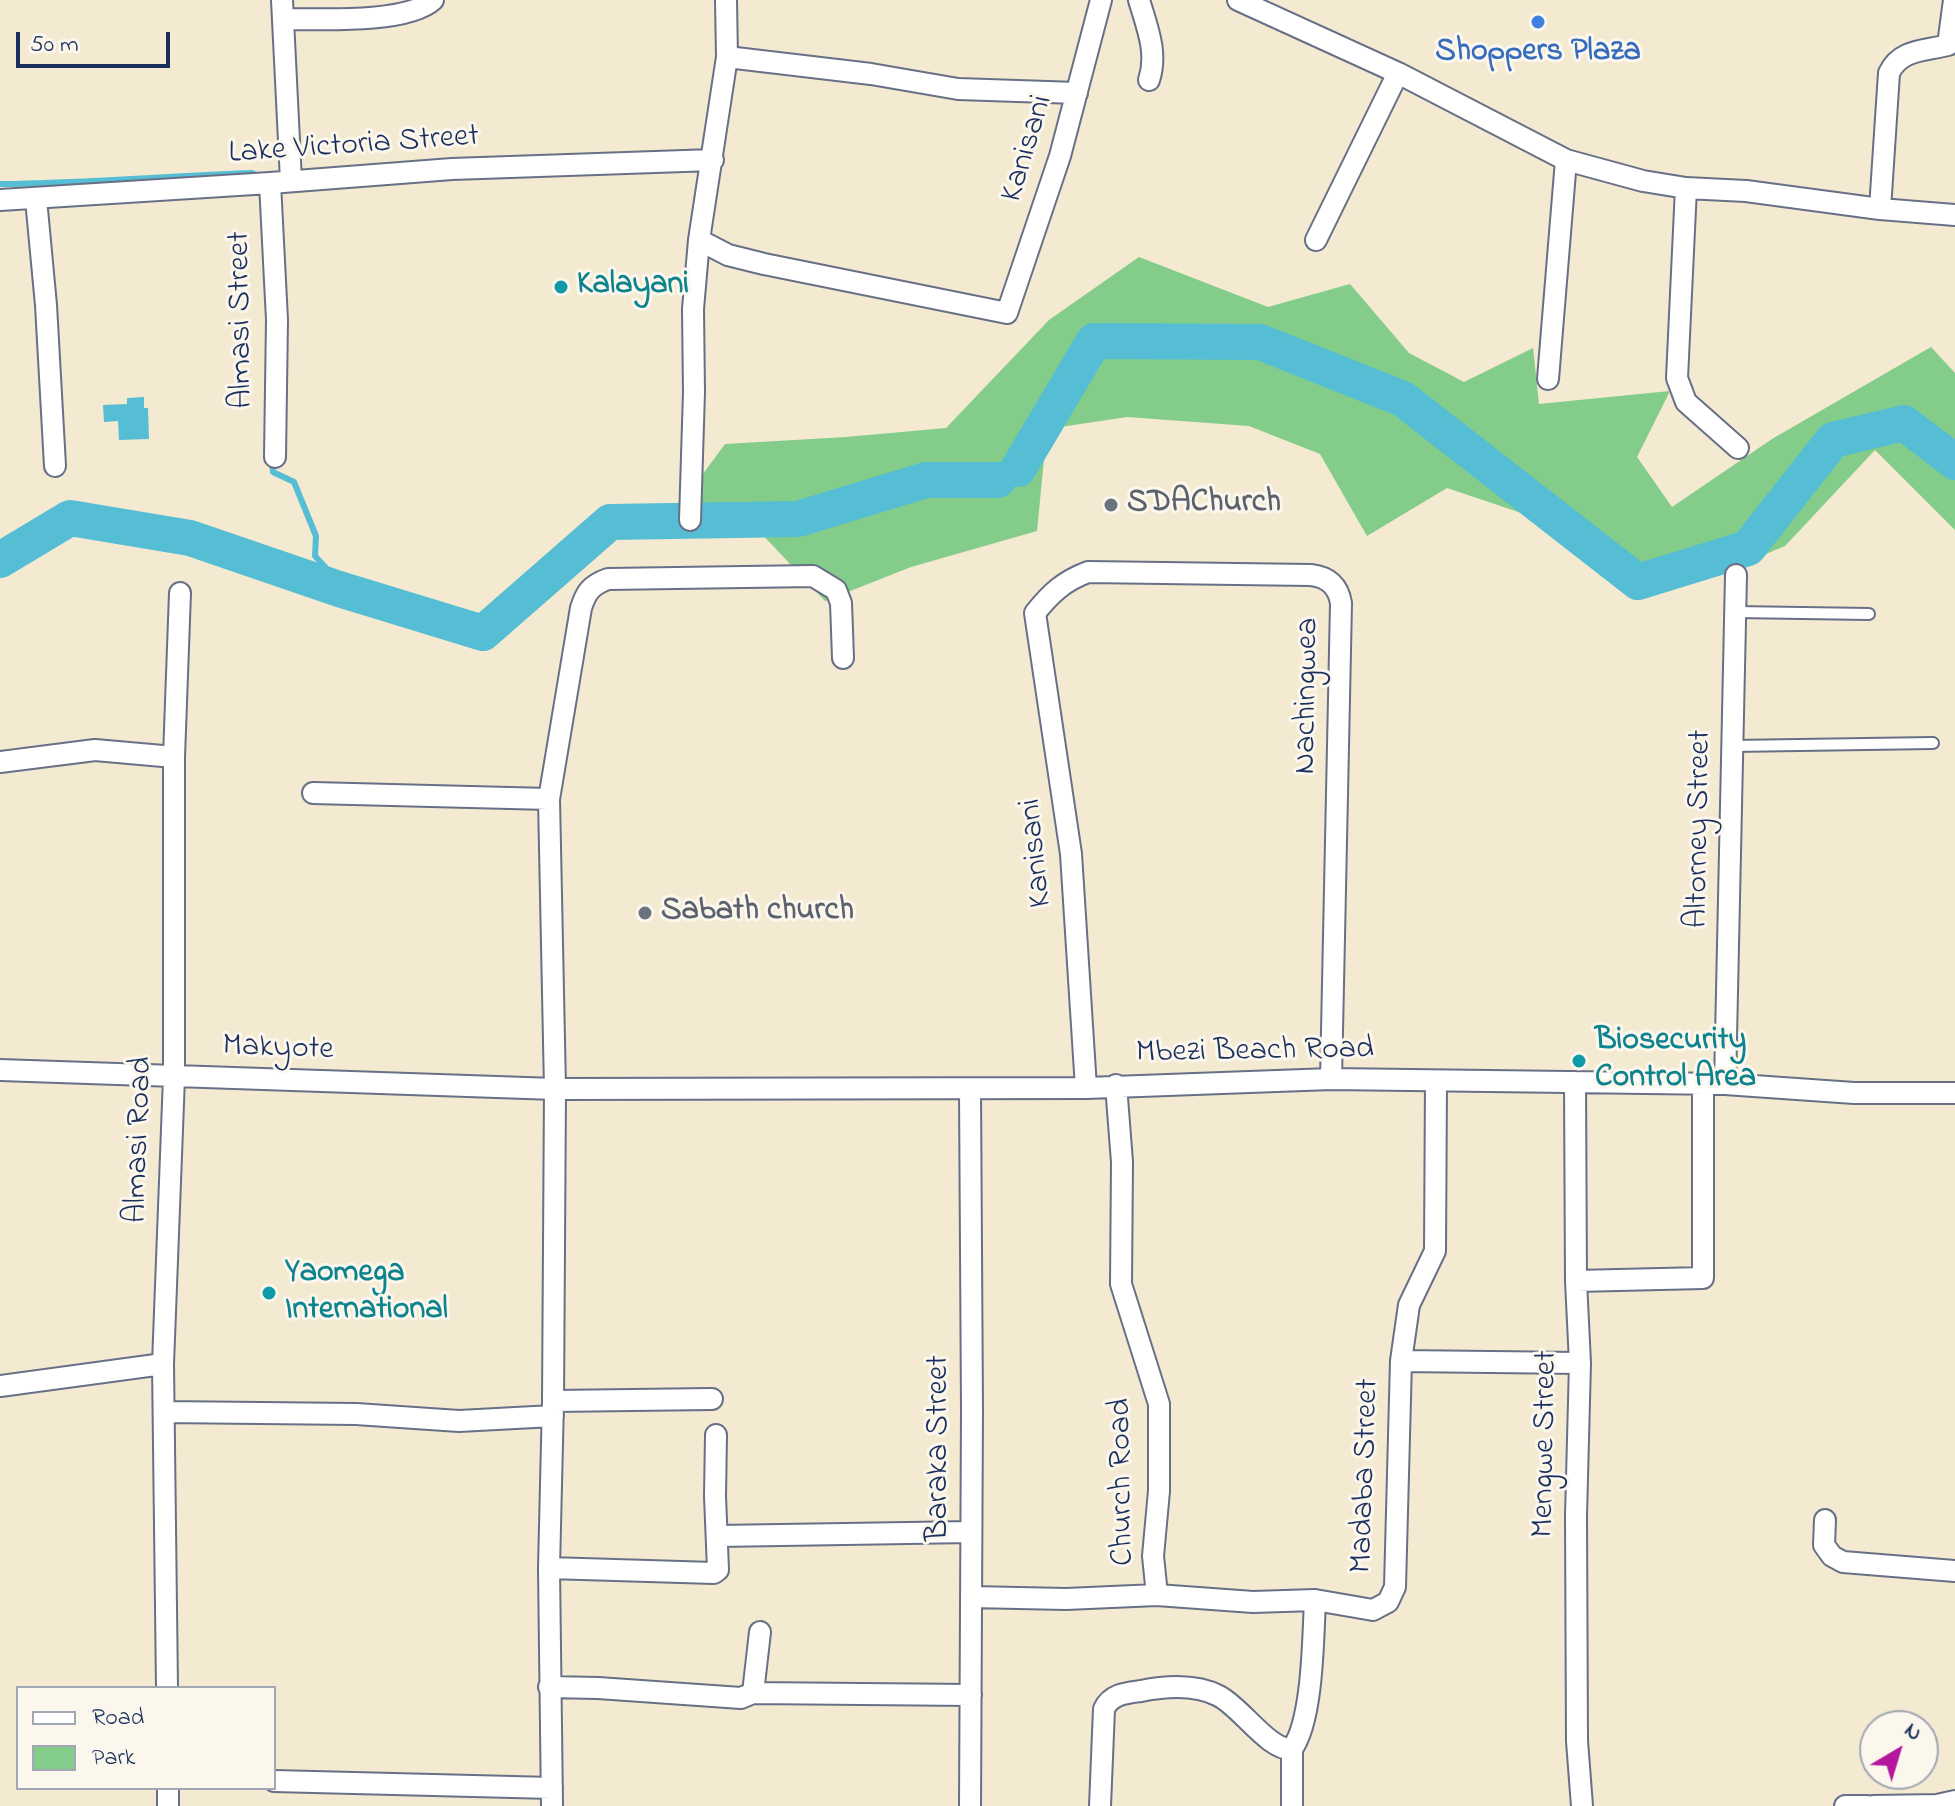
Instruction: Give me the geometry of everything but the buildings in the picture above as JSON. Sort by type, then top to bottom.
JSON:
[{"type":"street","points":[[283,10],[374,18],[409,12],[431,4],[433,0]]},
{"type":"street","points":[[690,520],[693,309],[699,240],[727,57],[726,0]]},
{"type":"street","name":"Kanisani","points":[[699,240],[728,255],[764,264],[1007,313],[1040,220],[1101,0]]},
{"type":"street","points":[[1139,0],[1152,42],[1153,68],[1149,80]]},
{"type":"street","points":[[1238,0],[1398,73],[1566,160],[1643,181],[1686,188],[1746,191],[1880,209],[1955,215]]},
{"type":"street","points":[[1880,209],[1889,73],[1901,56],[1948,45],[1954,0]]},
{"type":"street","name":"Almasi Street","points":[[275,457],[283,10]]},
{"type":"street","points":[[727,57],[871,74],[958,89],[1077,93]]},
{"type":"street","points":[[1316,240],[1398,73]]},
{"type":"street","name":"Lake Victoria Street","points":[[0,200],[452,169],[713,160]]},
{"type":"street","points":[[1548,379],[1566,160]]},
{"type":"street","points":[[1686,188],[1677,378],[1686,402],[1738,448]]},
{"type":"street","points":[[36,199],[46,305],[55,466]]},
{"type":"street","name":"Nachingwea","points":[[1035,613],[1053,591],[1069,579],[1088,572],[1311,575],[1320,576],[1335,586],[1341,603],[1331,1079]]},
{"type":"street","name":"Altorney Street","points":[[1725,1084],[1736,575]]},
{"type":"street","points":[[276,1781],[552,1797],[549,1568],[555,1089],[549,799],[585,594],[595,584],[624,578],[813,576],[836,590],[841,603],[843,658]]},
{"type":"street","name":"Almasi Road","points":[[167,1686],[163,1364],[174,1077],[174,757],[180,593]]},
{"type":"street","name":"Kanisani","points":[[1035,613],[1071,854],[1086,1088]]},
{"type":"street","points":[[0,762],[95,750],[174,757]]},
{"type":"street","points":[[313,793],[549,799]]},
{"type":"street","name":"Makyote","points":[[0,1070],[555,1089]]},
{"type":"street","name":"Mbezi Beach Road","points":[[555,1089],[970,1090],[1331,1079],[1725,1084],[1854,1093],[1955,1093]]},
{"type":"street","name":"Madaba Street","points":[[971,1597],[1066,1599],[1157,1595],[1253,1602],[1315,1600],[1373,1610],[1393,1595],[1401,1361],[1409,1305],[1435,1251],[1436,1081]]},
{"type":"street","name":"Mengwe Street","points":[[1575,1082],[1576,1281],[1580,1363],[1576,1516],[1577,1741],[1582,1806]]},
{"type":"street","points":[[1576,1281],[1703,1278],[1703,1084]]},
{"type":"street","name":"Church Road","points":[[1116,1085],[1122,1162],[1121,1284],[1159,1404],[1159,1491],[1153,1556],[1157,1595]]},
{"type":"street","name":"Baraka Street","points":[[970,1090],[970,1806]]},
{"type":"street","points":[[1401,1361],[1580,1363]]},
{"type":"street","points":[[0,1386],[163,1364]]},
{"type":"street","points":[[164,1412],[356,1414],[459,1421],[553,1409],[712,1399]]},
{"type":"street","points":[[549,1568],[714,1573],[719,1564],[715,1496],[716,1435]]},
{"type":"street","points":[[1825,1520],[1824,1545],[1832,1556],[1843,1562],[1955,1571]]},
{"type":"street","points":[[718,1536],[971,1532]]},
{"type":"street","points":[[1292,1806],[1292,1749],[1297,1742],[1309,1694],[1315,1600]]},
{"type":"street","points":[[753,1693],[760,1632]]},
{"type":"street","points":[[1100,1806],[1104,1709],[1110,1700],[1119,1695],[1168,1686],[1217,1695],[1247,1716],[1277,1747],[1292,1749]]},
{"type":"street","points":[[549,1687],[741,1698],[753,1693],[971,1695]]},
{"type":"street","points":[[1845,1806],[1937,1805],[1955,1801]]},
{"type":"lane","points":[[1735,612],[1869,614]]},
{"type":"lane","points":[[1732,746],[1933,743]]},
{"type":"green space","points":[[1139,257],[1268,307],[1350,284],[1409,353],[1464,382],[1533,348],[1539,404],[1670,391],[1637,457],[1672,507],[1772,439],[1931,347],[1955,373],[1955,530],[1875,450],[1785,546],[1709,578],[1643,591],[1560,526],[1447,488],[1367,536],[1320,454],[1249,426],[1127,417],[1047,429],[1037,531],[911,567],[825,601],[759,531],[658,535],[725,444],[946,428],[1049,320]]},
{"type":"water","points":[[144,397],[144,408],[148,408],[149,439],[119,440],[118,421],[104,422],[103,405],[127,404],[127,398]]},
{"type":"waterway","points":[[0,184],[252,173],[261,177]]},
{"type":"waterway","points":[[1018,469],[1094,341],[1260,342],[1403,399],[1638,582],[1748,548],[1833,440],[1904,423],[1955,462]]},
{"type":"waterway","points":[[272,460],[273,472],[294,482],[316,536],[315,556],[339,589]]},
{"type":"waterway","points":[[0,560],[70,518],[190,538],[339,589],[483,633],[610,522],[798,519],[926,480],[998,480]]},
{"type":"place","name":"Shoppers Plaza","points":[[1538,22]]},
{"type":"place","name":"Kalayani","points":[[561,287]]},
{"type":"place","name":"SDAChurch","points":[[1111,505]]},
{"type":"place","name":"Sabath church","points":[[645,913]]},
{"type":"place","name":"Biosecurity Control Area","points":[[1579,1061]]},
{"type":"place","name":"Yaomega International","points":[[269,1293]]}]
